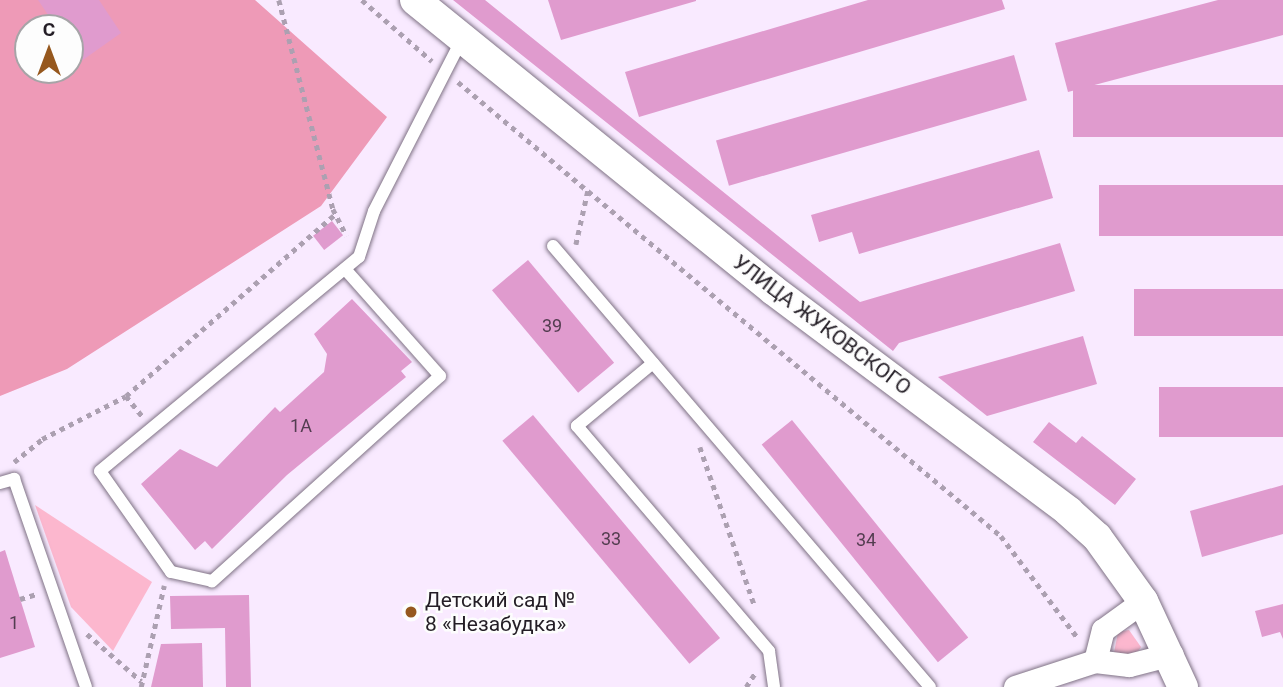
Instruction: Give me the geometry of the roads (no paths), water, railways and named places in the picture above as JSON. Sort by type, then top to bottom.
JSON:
[{"type":"street","name":"УЛИЦА ЖУКОВСКОГО","points":[[415,0],[773,290],[1068,511],[1097,537],[1143,601],[1172,654],[1183,687]]},
{"type":"street","points":[[1095,661],[1103,630],[1143,601]]},
{"type":"street","points":[[1015,687],[1095,661],[1129,665],[1172,654]]},
{"type":"lane","points":[[345,269],[440,376],[212,582],[171,572],[100,471],[359,257],[374,211],[447,74],[462,39]]},
{"type":"lane","points":[[553,246],[930,687]]},
{"type":"lane","points":[[653,363],[577,426],[769,651],[774,687]]},
{"type":"lane","points":[[0,483],[14,479],[86,687]]},
{"type":"place","name":"Детский сад № 8 «Незабудка»","points":[[411,612]]}]
